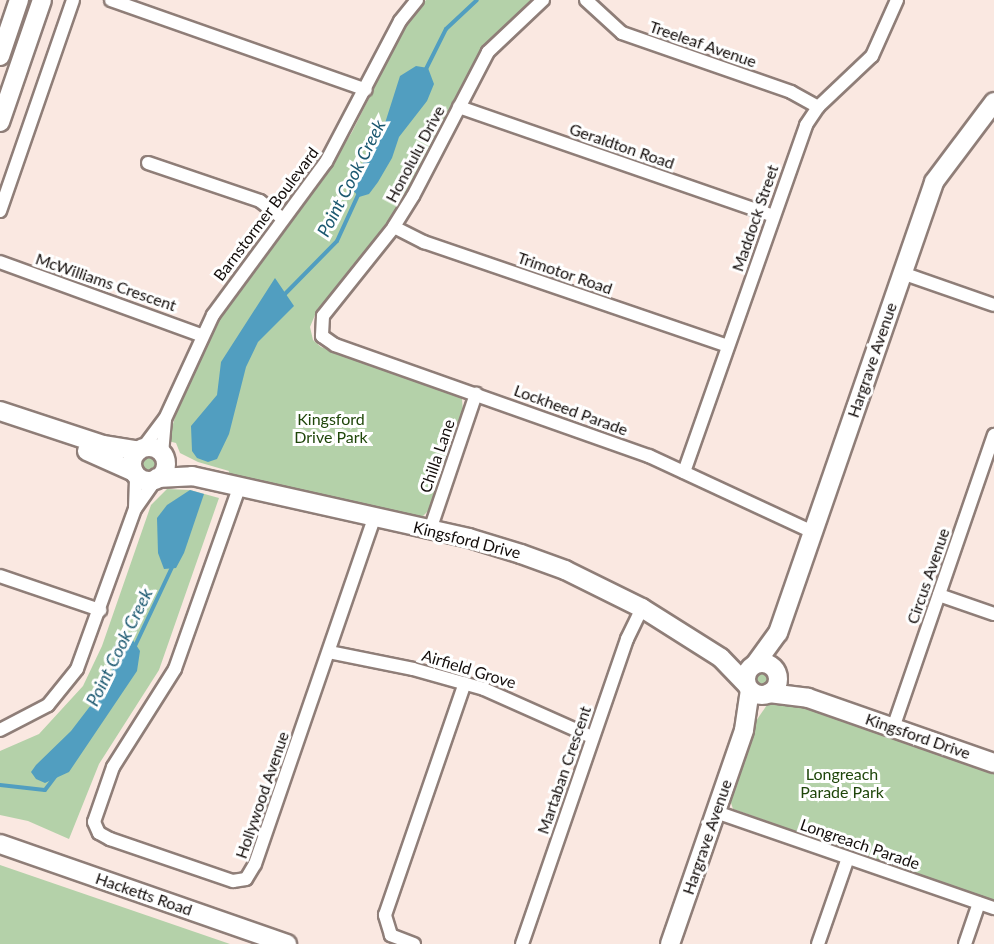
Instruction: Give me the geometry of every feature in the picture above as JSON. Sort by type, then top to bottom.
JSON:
[{"type":"street","points":[[0,56],[19,0]]},
{"type":"street","points":[[0,122],[42,0]]},
{"type":"street","points":[[0,211],[73,0]]},
{"type":"street","points":[[111,0],[366,90]]},
{"type":"street","name":"Barnstormer Boulevard","points":[[140,450],[165,419],[201,335],[237,277],[326,162],[366,90],[400,21],[417,0]]},
{"type":"street","name":"Honolulu Drive","points":[[320,328],[327,310],[394,227],[488,52],[543,0]]},
{"type":"street","name":"Treeleaf Avenue","points":[[586,0],[622,33],[801,96],[818,107]]},
{"type":"street","name":"Maddock Street","points":[[684,472],[801,135],[818,107],[872,56],[897,0]]},
{"type":"street","name":"Hargrave Avenue","points":[[756,664],[778,633],[902,273],[940,171],[994,102]]},
{"type":"street","name":"Geraldton Road","points":[[459,107],[773,216]]},
{"type":"street","points":[[148,163],[260,201],[283,219]]},
{"type":"street","name":"Trimotor Road","points":[[394,227],[424,242],[728,346]]},
{"type":"street","name":"McWilliams Crescent","points":[[0,262],[201,335]]},
{"type":"street","points":[[902,273],[994,305]]},
{"type":"street","name":"Lockheed Parade","points":[[320,328],[324,339],[335,345],[476,394],[684,472],[813,532]]},
{"type":"street","name":"Chilla Lane","points":[[430,530],[476,394]]},
{"type":"street","points":[[0,411],[103,446],[140,450],[153,448],[163,456],[165,468],[135,509],[83,658],[57,696],[28,718],[0,730]]},
{"type":"street","name":"Barnstormer Boulevard","points":[[163,456],[165,419]]},
{"type":"street","points":[[0,421],[100,456],[145,480],[157,478]]},
{"type":"street","name":"Circus Avenue","points":[[893,728],[994,435]]},
{"type":"street","points":[[135,509],[133,459],[140,450]]},
{"type":"street","name":"Kingsford Drive","points":[[163,456],[192,476]]},
{"type":"street","name":"Kingsford Drive","points":[[157,478],[192,476],[430,530],[521,554],[565,570],[642,608],[721,658],[758,690],[808,698],[994,763]]},
{"type":"street","name":"Hollywood Avenue","points":[[239,488],[175,669],[113,767],[95,810],[96,830],[110,839],[227,880],[246,879],[255,864],[374,519]]},
{"type":"street","points":[[0,576],[100,610]]},
{"type":"street","points":[[939,595],[994,614]]},
{"type":"street","name":"Martaban Crescent","points":[[522,944],[592,737],[642,608]]},
{"type":"street","name":"Hargrave Avenue","points":[[777,672],[778,633]]},
{"type":"street","name":"Airfield Grove","points":[[329,652],[465,683],[521,704],[592,737]]},
{"type":"street","name":"Kingsford Drive","points":[[721,658],[756,664]]},
{"type":"street","points":[[756,664],[768,664],[777,672],[777,685],[758,690],[747,672],[756,664]]},
{"type":"street","name":"Kingsford Drive","points":[[777,672],[808,698]]},
{"type":"street","points":[[414,944],[391,935],[385,915],[465,683]]},
{"type":"street","name":"Hargrave Avenue","points":[[670,944],[758,690]]},
{"type":"street","name":"Longreach Parade","points":[[716,812],[994,908]]},
{"type":"street","name":"Hacketts Road","points":[[0,844],[287,944]]},
{"type":"street","points":[[818,944],[848,858]]},
{"type":"street","points":[[965,944],[979,903]]},
{"type":"green space","name":"Kingsford Drive Park","points":[[426,0],[534,0],[484,48],[400,206],[315,315],[310,327],[313,340],[321,347],[452,392],[462,399],[463,412],[430,509],[420,519],[227,478],[229,471],[198,462],[180,453],[176,443],[168,441],[183,390],[215,324],[260,258],[321,182],[352,132],[404,28]]},
{"type":"green space","points":[[149,457],[154,459],[156,464],[154,469],[149,471],[144,469],[142,464],[144,459]]},
{"type":"green space","points":[[167,489],[190,490],[219,498],[159,670],[99,764],[69,839],[28,821],[0,815],[0,751],[39,734],[83,686],[102,646],[151,505]]},
{"type":"green space","points":[[763,672],[768,674],[770,679],[768,684],[763,686],[758,684],[756,679],[758,674]]},
{"type":"green space","name":"Longreach Parade Park","points":[[788,700],[994,769],[994,902],[733,809],[729,797],[756,721],[769,702]]},
{"type":"green space","points":[[0,865],[230,944],[0,944]]},
{"type":"water","points":[[416,66],[428,68],[434,84],[427,101],[399,137],[392,158],[378,182],[369,194],[359,197],[350,187],[350,180],[379,142],[400,76]]},
{"type":"water","points":[[275,278],[294,306],[258,342],[246,367],[229,434],[217,459],[208,462],[197,458],[192,451],[191,426],[217,395],[221,362]]},
{"type":"water","points":[[190,490],[204,494],[184,553],[176,568],[164,569],[158,553],[157,518],[167,505]]},
{"type":"water","points":[[123,637],[131,637],[140,651],[137,671],[69,772],[45,783],[36,779],[31,772],[36,765],[71,731],[104,688],[114,665],[113,648]]},
{"type":"waterway","name":"Point Cook Creek","points":[[425,71],[446,29],[477,0]]},
{"type":"waterway","name":"Point Cook Creek","points":[[282,297],[337,241],[359,193]]},
{"type":"waterway","name":"Point Cook Creek","points":[[134,648],[173,565]]},
{"type":"waterway","name":"Point Cook Creek","points":[[0,785],[45,790],[57,774]]}]
